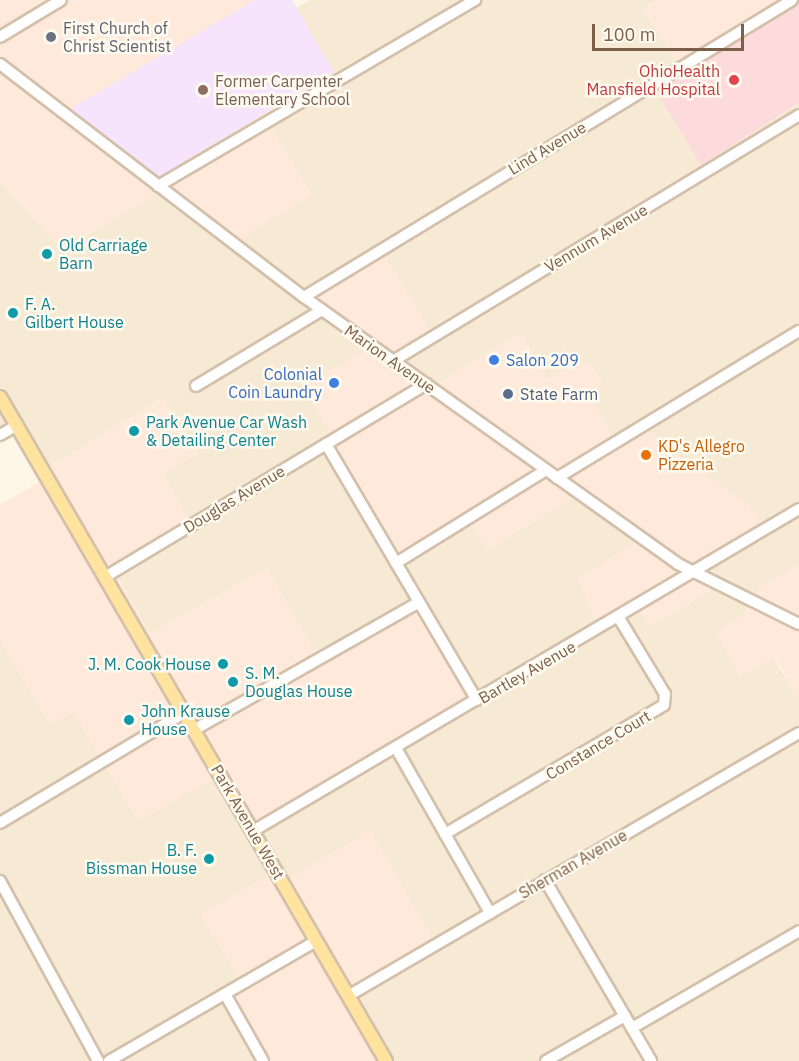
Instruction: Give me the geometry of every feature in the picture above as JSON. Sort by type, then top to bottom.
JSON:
[{"type":"main road","name":"Park Avenue West","points":[[0,397],[386,1061]]},
{"type":"street","points":[[0,37],[61,0]]},
{"type":"street","points":[[158,186],[475,0]]},
{"type":"street","name":"Lind Avenue","points":[[303,297],[792,0]]},
{"type":"street","name":"Marion Avenue","points":[[0,64],[303,297],[692,573],[799,624]]},
{"type":"street","name":"Vennum Avenue","points":[[393,361],[799,115]]},
{"type":"street","points":[[196,386],[322,310]]},
{"type":"street","points":[[557,478],[799,332]]},
{"type":"street","name":"Douglas Avenue","points":[[105,576],[426,384]]},
{"type":"street","points":[[0,435],[17,425]]},
{"type":"street","points":[[326,444],[477,700]]},
{"type":"street","points":[[396,563],[546,470]]},
{"type":"street","name":"Bartley Avenue","points":[[254,831],[619,618],[799,509]]},
{"type":"street","points":[[194,730],[419,602]]},
{"type":"street","name":"Constance Court","points":[[445,834],[664,705],[665,694],[619,618]]},
{"type":"street","points":[[0,823],[184,713]]},
{"type":"street","name":"Sherman Avenue","points":[[348,996],[799,733]]},
{"type":"street","points":[[396,748],[490,912]]},
{"type":"street","points":[[545,880],[651,1061]]},
{"type":"street","points":[[0,881],[98,1061]]},
{"type":"street","points":[[632,1028],[799,931]]},
{"type":"street","points":[[109,1061],[122,1058],[316,941]]},
{"type":"street","points":[[225,994],[263,1061]]},
{"type":"street","points":[[546,1061],[624,1016]]},
{"type":"shaded area","points":[[0,0],[292,0],[334,72],[263,115],[313,195],[240,239],[169,186],[63,250],[0,182]]},
{"type":"shaded area","name":"Former Carpenter Elementary School","points":[[255,0],[292,0],[334,72],[158,177],[70,109]]},
{"type":"shaded area","points":[[310,0],[657,0],[642,9],[685,71],[701,164],[799,103],[799,564],[759,588],[746,612],[799,699],[799,1061],[395,1061],[349,986],[240,981],[267,1061],[0,1061],[0,640],[50,724],[73,712],[321,662],[267,569],[150,633],[117,576],[195,531],[163,473],[197,453],[163,398],[36,475],[13,436],[0,443],[0,182],[63,250],[333,72],[296,8]],"holes":[[[520,333],[548,380],[578,361],[588,396],[621,448],[648,432],[666,446],[696,565],[723,583],[650,626],[635,603],[577,579],[651,534],[587,489],[487,550],[471,523],[334,448],[378,342],[437,384]]]},
{"type":"shaded area","points":[[657,0],[799,0],[799,2],[685,71],[642,9]]},
{"type":"shaded area","name":"OhioHealth Mansfield Hospital","points":[[799,2],[799,103],[701,165],[655,89]]},
{"type":"shaded area","points":[[384,254],[433,334],[398,355],[436,384],[520,333],[548,380],[578,361],[591,365],[605,385],[588,397],[621,447],[648,431],[748,505],[764,524],[696,565],[724,582],[650,626],[635,603],[596,621],[577,579],[651,534],[587,489],[487,550],[471,523],[402,564],[304,387],[378,342],[314,295]]},
{"type":"shaded area","points":[[164,398],[197,454],[163,473],[196,530],[117,576],[150,633],[268,569],[321,662],[418,608],[471,697],[254,826],[224,774],[138,821],[73,712],[50,725],[0,640],[0,505],[39,482],[36,475]]},
{"type":"shaded area","points":[[799,564],[799,699],[775,657],[741,677],[715,632],[746,612],[759,588]]},
{"type":"shaded area","points":[[370,830],[433,938],[350,986],[395,1061],[267,1061],[226,989],[240,980],[200,914],[277,871],[283,882]]},
{"type":"place","name":"First Church of Christ Scientist","points":[[51,37]]},
{"type":"place","name":"OhioHealth Mansfield Hospital","points":[[734,80]]},
{"type":"place","name":"Former Carpenter Elementary School","points":[[203,90]]},
{"type":"place","name":"Old Carriage Barn","points":[[47,254]]},
{"type":"place","name":"F. A. Gilbert House","points":[[13,313]]},
{"type":"place","name":"Salon 209","points":[[494,360]]},
{"type":"place","name":"Colonial Coin Laundry","points":[[334,383]]},
{"type":"place","name":"State Farm","points":[[508,394]]},
{"type":"place","name":"Park Avenue Car Wash & Detailing Center","points":[[134,431]]},
{"type":"place","name":"KD's Allegro Pizzeria","points":[[646,455]]},
{"type":"place","name":"J. M. Cook House","points":[[223,664]]},
{"type":"place","name":"S. M. Douglas House","points":[[233,682]]},
{"type":"place","name":"John Krause House","points":[[129,720]]},
{"type":"place","name":"B. F. Bissman House","points":[[209,859]]}]
